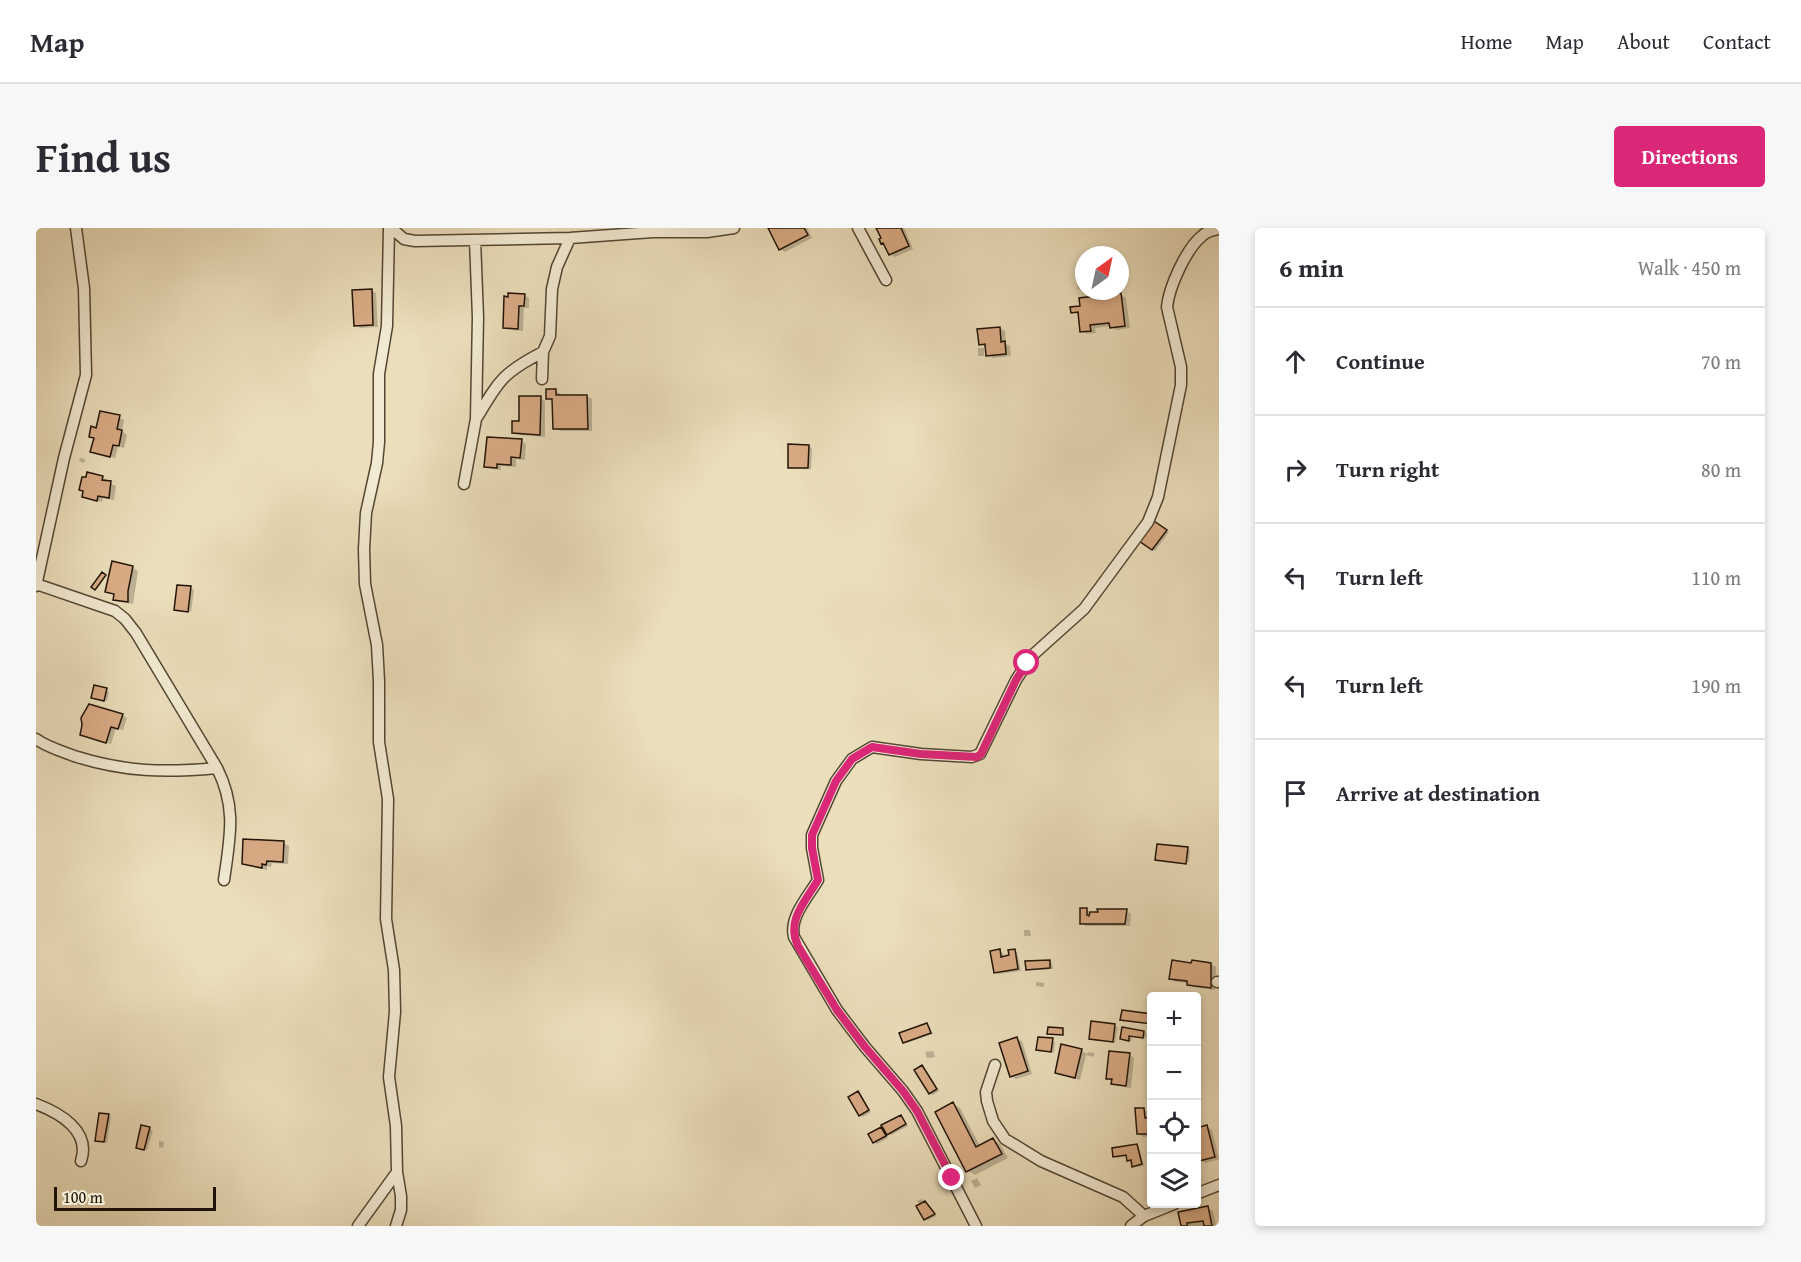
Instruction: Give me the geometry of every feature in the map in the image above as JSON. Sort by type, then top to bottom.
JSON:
[{"type":"street","points":[[76,228],[84,288],[86,375],[64,458],[37,572],[36,585],[115,611],[136,633],[224,783],[230,809],[230,836],[224,879]]},
{"type":"street","points":[[390,228],[404,239],[415,241],[475,240],[525,233],[570,238],[653,232],[707,232],[734,228]]},
{"type":"street","points":[[390,228],[387,326],[379,374],[379,442],[366,513],[364,549],[368,602],[377,645],[379,742],[388,799],[386,918],[394,970],[396,1012],[389,1077],[396,1126],[401,1210],[396,1226]]},
{"type":"street","points":[[858,228],[886,280]]},
{"type":"street","points":[[976,1226],[917,1111],[837,1010],[794,937],[796,918],[818,880],[812,835],[836,781],[852,759],[865,750],[872,747],[921,754],[972,757],[981,754],[1016,680],[1027,663],[1084,609],[1148,522],[1158,497],[1182,375],[1167,307],[1168,296],[1176,276],[1197,240],[1209,231],[1219,229]]},
{"type":"street","points":[[542,379],[543,352],[550,336],[554,276],[570,238]]},
{"type":"street","points":[[464,484],[476,419],[478,340],[475,240]]},
{"type":"street","points":[[476,419],[503,376],[518,364],[543,352]]},
{"type":"street","points":[[36,739],[60,751],[112,767],[176,772],[217,768]]},
{"type":"street","points":[[995,1065],[986,1092],[987,1101],[993,1121],[1005,1139],[1041,1161],[1123,1197],[1144,1216]]},
{"type":"street","points":[[36,1104],[61,1116],[74,1126],[81,1136],[84,1148],[81,1161]]},
{"type":"street","points":[[358,1226],[397,1173]]},
{"type":"street","points":[[1201,1192],[1219,1185]]},
{"type":"street","points":[[1131,1226],[1144,1216],[1162,1208]]},
{"type":"building","points":[[768,228],[804,228],[808,235],[779,250]]},
{"type":"building","points":[[876,228],[901,228],[909,246],[889,255],[883,243],[881,244]]},
{"type":"building","points":[[372,289],[373,325],[354,326],[352,290]]},
{"type":"building","points":[[508,293],[525,294],[524,306],[519,306],[518,329],[503,328],[504,296],[508,297]]},
{"type":"building","points":[[1079,300],[1122,300],[1125,326],[1110,328],[1109,323],[1090,325],[1091,331],[1080,332],[1078,312],[1071,313],[1070,307],[1080,306]]},
{"type":"building","points":[[1000,327],[1001,342],[1005,341],[1006,354],[986,356],[985,344],[979,345],[977,329]]},
{"type":"building","points":[[546,389],[556,389],[556,395],[587,395],[588,429],[553,429],[552,399],[546,399]]},
{"type":"building","points":[[519,396],[541,396],[540,435],[512,433],[512,421],[519,421]]},
{"type":"building","points":[[100,411],[120,415],[117,429],[122,430],[119,446],[113,445],[110,457],[90,452],[94,438],[89,437],[91,426],[96,428]]},
{"type":"building","points":[[487,437],[522,439],[520,458],[511,457],[511,465],[497,464],[497,468],[484,467]]},
{"type":"building","points":[[788,444],[809,445],[808,468],[788,468]]},
{"type":"building","points":[[87,472],[103,476],[102,480],[111,481],[109,498],[98,496],[97,501],[82,497],[83,491],[79,490],[82,477],[86,477]]},
{"type":"building","points":[[1154,521],[1167,530],[1152,550],[1139,541]]},
{"type":"building","points":[[112,561],[133,566],[128,602],[113,600],[114,594],[105,592]]},
{"type":"building","points":[[102,572],[106,575],[95,590],[91,587]]},
{"type":"building","points":[[177,585],[191,586],[188,612],[174,610]]},
{"type":"building","points":[[94,685],[107,688],[104,701],[91,698]]},
{"type":"building","points":[[89,704],[123,714],[118,729],[111,727],[106,743],[80,735],[81,718]]},
{"type":"building","points":[[243,839],[284,841],[283,862],[267,861],[266,865],[262,864],[262,868],[242,864]]},
{"type":"building","points":[[1157,844],[1188,847],[1186,864],[1155,860]]},
{"type":"building","points":[[1080,908],[1087,908],[1089,916],[1090,912],[1098,912],[1097,909],[1127,909],[1125,924],[1080,924]]},
{"type":"building","points":[[1000,949],[1001,957],[1009,955],[1008,950],[1015,949],[1018,969],[994,973],[990,951]]},
{"type":"building","points":[[1050,960],[1050,968],[1026,970],[1025,961]]},
{"type":"building","points":[[1172,960],[1211,963],[1211,988],[1187,985],[1187,981],[1169,979]]},
{"type":"building","points":[[1122,1010],[1147,1013],[1147,1023],[1120,1020]]},
{"type":"building","points":[[1091,1021],[1115,1024],[1113,1042],[1089,1039]]},
{"type":"building","points":[[927,1023],[931,1033],[903,1043],[899,1033]]},
{"type":"building","points":[[1048,1027],[1063,1028],[1063,1035],[1047,1034]]},
{"type":"building","points":[[1122,1027],[1144,1031],[1143,1038],[1129,1036],[1129,1041],[1120,1039]]},
{"type":"building","points":[[1017,1037],[1028,1071],[1010,1077],[999,1043]]},
{"type":"building","points":[[1038,1037],[1053,1038],[1051,1052],[1036,1050]]},
{"type":"building","points":[[1061,1044],[1082,1049],[1075,1078],[1055,1073]]},
{"type":"building","points":[[1109,1051],[1130,1053],[1126,1086],[1111,1084],[1112,1079],[1106,1079]]},
{"type":"building","points":[[922,1065],[937,1089],[929,1094],[914,1070]]},
{"type":"building","points":[[858,1091],[869,1110],[859,1116],[848,1097]]},
{"type":"building","points":[[953,1102],[976,1147],[993,1138],[1002,1154],[966,1172],[935,1112]]},
{"type":"building","points":[[1135,1108],[1144,1108],[1145,1118],[1147,1118],[1147,1134],[1137,1134]]},
{"type":"building","points":[[99,1113],[109,1114],[104,1142],[95,1141]]},
{"type":"building","points":[[901,1115],[906,1124],[887,1135],[881,1125]]},
{"type":"building","points":[[141,1125],[150,1127],[144,1150],[136,1148]]},
{"type":"building","points":[[1207,1125],[1215,1157],[1201,1160],[1201,1154],[1201,1127]]},
{"type":"building","points":[[881,1127],[886,1136],[873,1143],[868,1134]]},
{"type":"building","points":[[1137,1144],[1142,1164],[1132,1167],[1131,1160],[1127,1161],[1126,1155],[1113,1157],[1112,1148]]},
{"type":"building","points":[[925,1201],[935,1214],[924,1220],[916,1206]]},
{"type":"building","points":[[1208,1206],[1212,1226],[1204,1226],[1203,1221],[1181,1226],[1178,1212]]},
{"type":"route","points":[[952,1178],[917,1111],[887,1070],[865,1047],[837,1010],[798,946],[794,937],[793,923],[818,880],[812,835],[836,781],[852,759],[872,747],[921,754],[977,757],[981,754],[1016,680],[1027,663]]}]
